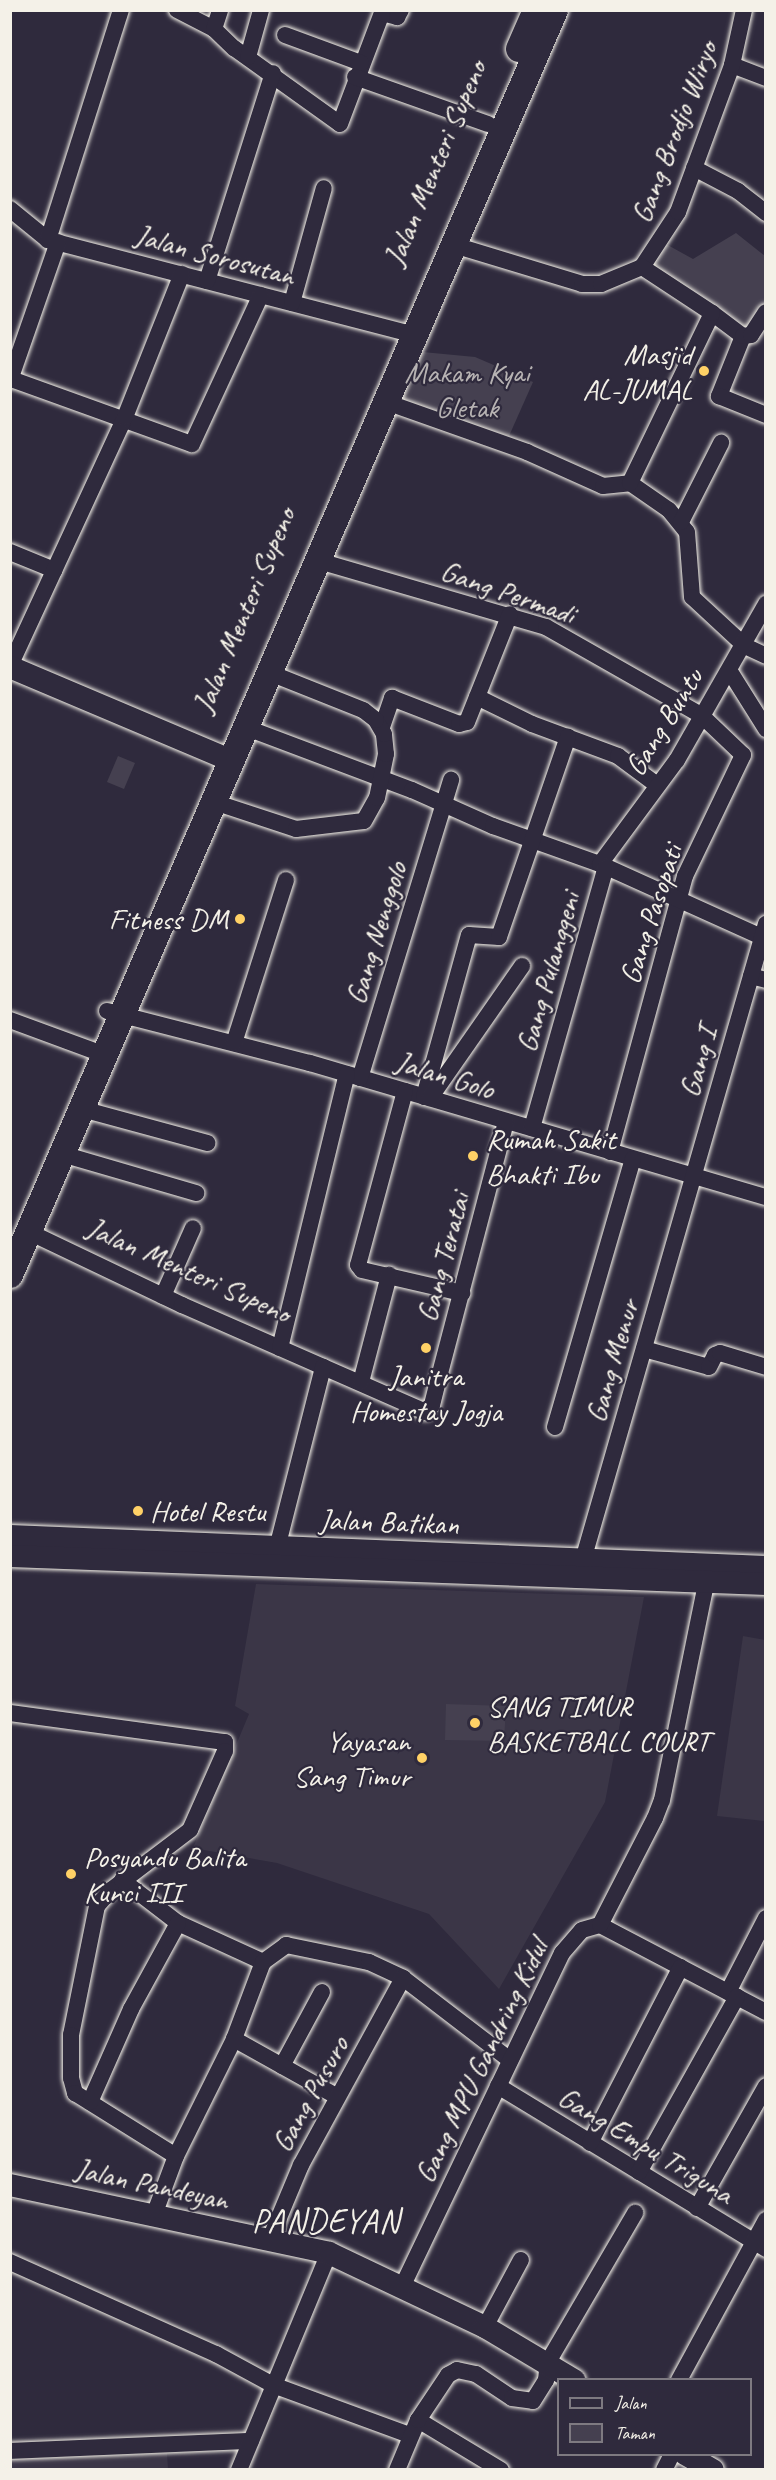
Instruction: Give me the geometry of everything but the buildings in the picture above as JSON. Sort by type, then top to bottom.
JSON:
[{"type":"main road","name":"Jalan Menteri Supeno","points":[[115,1013],[407,333],[488,124],[536,10]]},
{"type":"main road","name":"Jalan Menteri Supeno","points":[[10,1275],[20,1233],[97,1052],[214,802],[225,758],[247,728],[386,402],[407,333],[454,245],[555,10]]},
{"type":"main road","points":[[10,666],[225,758]]},
{"type":"main road","name":"Jalan Menteri Supeno","points":[[20,1233],[62,1155],[82,1109],[97,1052]]},
{"type":"main road","name":"Jalan Batikan","points":[[10,1536],[92,1550]]},
{"type":"main road","name":"Jalan Batikan","points":[[206,1554],[277,1548],[440,1563],[583,1560],[708,1574],[765,1584]]},
{"type":"main road","name":"Jalan Batikan","points":[[10,1556],[92,1550],[708,1574],[765,1567]]},
{"type":"main road","name":"Jalan Pandeyan","points":[[10,2185],[329,2253],[485,2327],[572,2378]]},
{"type":"main road","points":[[689,2456],[713,2469]]},
{"type":"street","points":[[122,10],[11,380],[125,417],[192,444],[261,295]]},
{"type":"street","points":[[177,10],[214,29],[248,57],[340,124],[358,70],[382,13],[397,17],[401,10]]},
{"type":"street","points":[[214,29],[220,10]]},
{"type":"street","points":[[248,57],[261,10]]},
{"type":"street","name":"Gang Brodjo Wiryo","points":[[642,267],[665,235],[694,168],[732,65],[744,10]]},
{"type":"street","points":[[285,35],[358,70],[488,124]]},
{"type":"street","points":[[732,65],[765,78]]},
{"type":"street","points":[[207,281],[273,73]]},
{"type":"street","points":[[694,168],[738,191],[765,213]]},
{"type":"street","points":[[292,303],[324,188]]},
{"type":"street","name":"Jalan Sorosutan","points":[[10,209],[53,241],[407,333]]},
{"type":"street","points":[[454,245],[582,284],[601,284],[642,267],[743,336],[751,335],[765,312]]},
{"type":"street","points":[[10,666],[125,417],[182,274]]},
{"type":"street","points":[[630,483],[712,313]]},
{"type":"street","points":[[743,336],[720,396],[765,415]]},
{"type":"street","points":[[386,402],[527,452],[603,486],[630,483],[681,522],[687,532],[692,597],[745,646],[765,656]]},
{"type":"street","points":[[681,522],[721,443]]},
{"type":"street","points":[[10,552],[54,570]]},
{"type":"street","name":"Gang Permadi","points":[[319,561],[510,614],[546,627],[701,716]]},
{"type":"street","name":"Gang Buntu","points":[[603,865],[688,742],[701,716],[745,646],[765,604]]},
{"type":"street","points":[[214,802],[296,829],[339,826],[367,818],[384,780],[386,745],[382,727],[392,698],[464,724],[510,614]]},
{"type":"street","points":[[729,670],[765,729]]},
{"type":"street","points":[[270,673],[363,710],[382,727]]},
{"type":"street","points":[[477,697],[618,756],[657,785]]},
{"type":"street","name":"Gang Pasopati","points":[[610,1152],[685,876],[743,755],[701,716]]},
{"type":"street","points":[[247,728],[603,865],[764,930]]},
{"type":"street","points":[[427,1097],[469,935],[496,940],[503,926],[568,737]]},
{"type":"street","name":"Gang Nenggolo","points":[[280,1348],[353,1076],[451,780]]},
{"type":"street","name":"Gang Pulanggeni","points":[[532,1128],[603,865]]},
{"type":"street","points":[[234,1043],[286,880]]},
{"type":"street","name":"Gang I","points":[[693,1177],[758,978],[764,930]]},
{"type":"street","points":[[427,1097],[522,966]]},
{"type":"street","name":"Jalan Golo","points":[[115,1013],[353,1076],[693,1177],[765,1194]]},
{"type":"street","points":[[12,1026],[97,1052]]},
{"type":"street","points":[[405,1091],[358,1265],[388,1275],[462,1293]]},
{"type":"street","points":[[82,1109],[207,1143]]},
{"type":"street","name":"Gang Teratai","points":[[432,1405],[506,1122]]},
{"type":"street","points":[[62,1155],[196,1193]]},
{"type":"street","points":[[555,1427],[633,1159]]},
{"type":"street","name":"Gang Menur","points":[[583,1560],[693,1177]]},
{"type":"street","points":[[163,1296],[193,1227]]},
{"type":"street","name":"Jalan Menteri Supeno","points":[[20,1233],[361,1382],[420,1412],[432,1405]]},
{"type":"street","points":[[361,1382],[388,1275]]},
{"type":"street","points":[[644,1349],[707,1367],[720,1353],[765,1367]]},
{"type":"street","points":[[277,1548],[323,1366]]},
{"type":"street","points":[[708,1574],[662,1800],[600,1925],[765,2012]]},
{"type":"street","points":[[10,1713],[224,1742],[225,1751],[190,1830],[173,1846],[122,1880],[101,1900],[93,1915],[74,2018],[72,2087],[90,2102],[176,2156]]},
{"type":"street","points":[[122,1880],[178,1923],[263,1962]]},
{"type":"street","points":[[639,2172],[733,1994],[765,1918]]},
{"type":"street","points":[[90,2102],[131,2009],[178,1923]]},
{"type":"street","name":"Gang MPU Gandring Kidul","points":[[402,2287],[566,1947],[582,1930],[600,1925]]},
{"type":"street","points":[[154,2215],[176,2156],[234,2039],[263,1962],[275,1951],[293,1945],[369,1962],[403,1978],[510,2060]]},
{"type":"street","points":[[590,2142],[681,1967]]},
{"type":"street","name":"Gang Pusuro","points":[[270,2239],[301,2165],[336,2096],[403,1978]]},
{"type":"street","points":[[282,2066],[322,1992]]},
{"type":"street","points":[[234,2039],[336,2096]]},
{"type":"street","name":"Gang Empu Triguna","points":[[498,2086],[759,2246]]},
{"type":"street","points":[[698,2208],[765,2086]]},
{"type":"street","points":[[397,2469],[414,2427],[448,2375],[457,2370],[476,2374],[525,2403],[533,2402],[546,2380],[548,2362],[635,2213]]},
{"type":"street","points":[[680,2378],[759,2246],[765,2220]]},
{"type":"street","points":[[239,2469],[329,2253]]},
{"type":"street","points":[[485,2327],[521,2260]]},
{"type":"street","points":[[10,2262],[216,2354],[273,2385],[414,2427],[501,2469]]},
{"type":"street","points":[[10,2451],[251,2441]]},
{"type":"shaded area","name":"Yayasan Sang Timur","points":[[256,1584],[644,1597],[605,1802],[499,1989],[429,1914],[277,1863],[193,1848],[249,1714],[235,1706]]},
{"type":"shaded area","points":[[743,1636],[765,1640],[765,1821],[717,1816]]},
{"type":"shaded area","points":[[167,2453],[168,2469],[11,2469],[10,2459]]},
{"type":"green space","points":[[736,233],[765,256],[765,309],[750,332],[649,266],[664,243],[693,259]]},
{"type":"green space","name":"Makam Kyai Gletak","points":[[412,351],[475,357],[533,382],[509,436],[392,400]]},
{"type":"green space","points":[[118,756],[135,763],[124,789],[107,782]]},
{"type":"green space","name":"SANG TIMUR BASKETBALL COURT","points":[[446,1704],[506,1706],[504,1741],[445,1740]]},
{"type":"place","name":"Masjid AL-JUMAL","points":[[704,371]]},
{"type":"place","name":"Fitness DM","points":[[240,919]]},
{"type":"place","name":"Rumah Sakit Bhakti Ibu","points":[[473,1156]]},
{"type":"place","name":"Janitra Homestay Jogja","points":[[426,1348]]},
{"type":"place","name":"Hotel Restu","points":[[138,1511]]},
{"type":"place","name":"SANG TIMUR BASKETBALL COURT","points":[[475,1723]]},
{"type":"place","name":"Yayasan Sang Timur","points":[[422,1758]]},
{"type":"place","name":"Posyandu Balita Kunci III","points":[[71,1874]]},
{"type":"district","name":"PANDEYAN","points":[[326,2222]]}]
